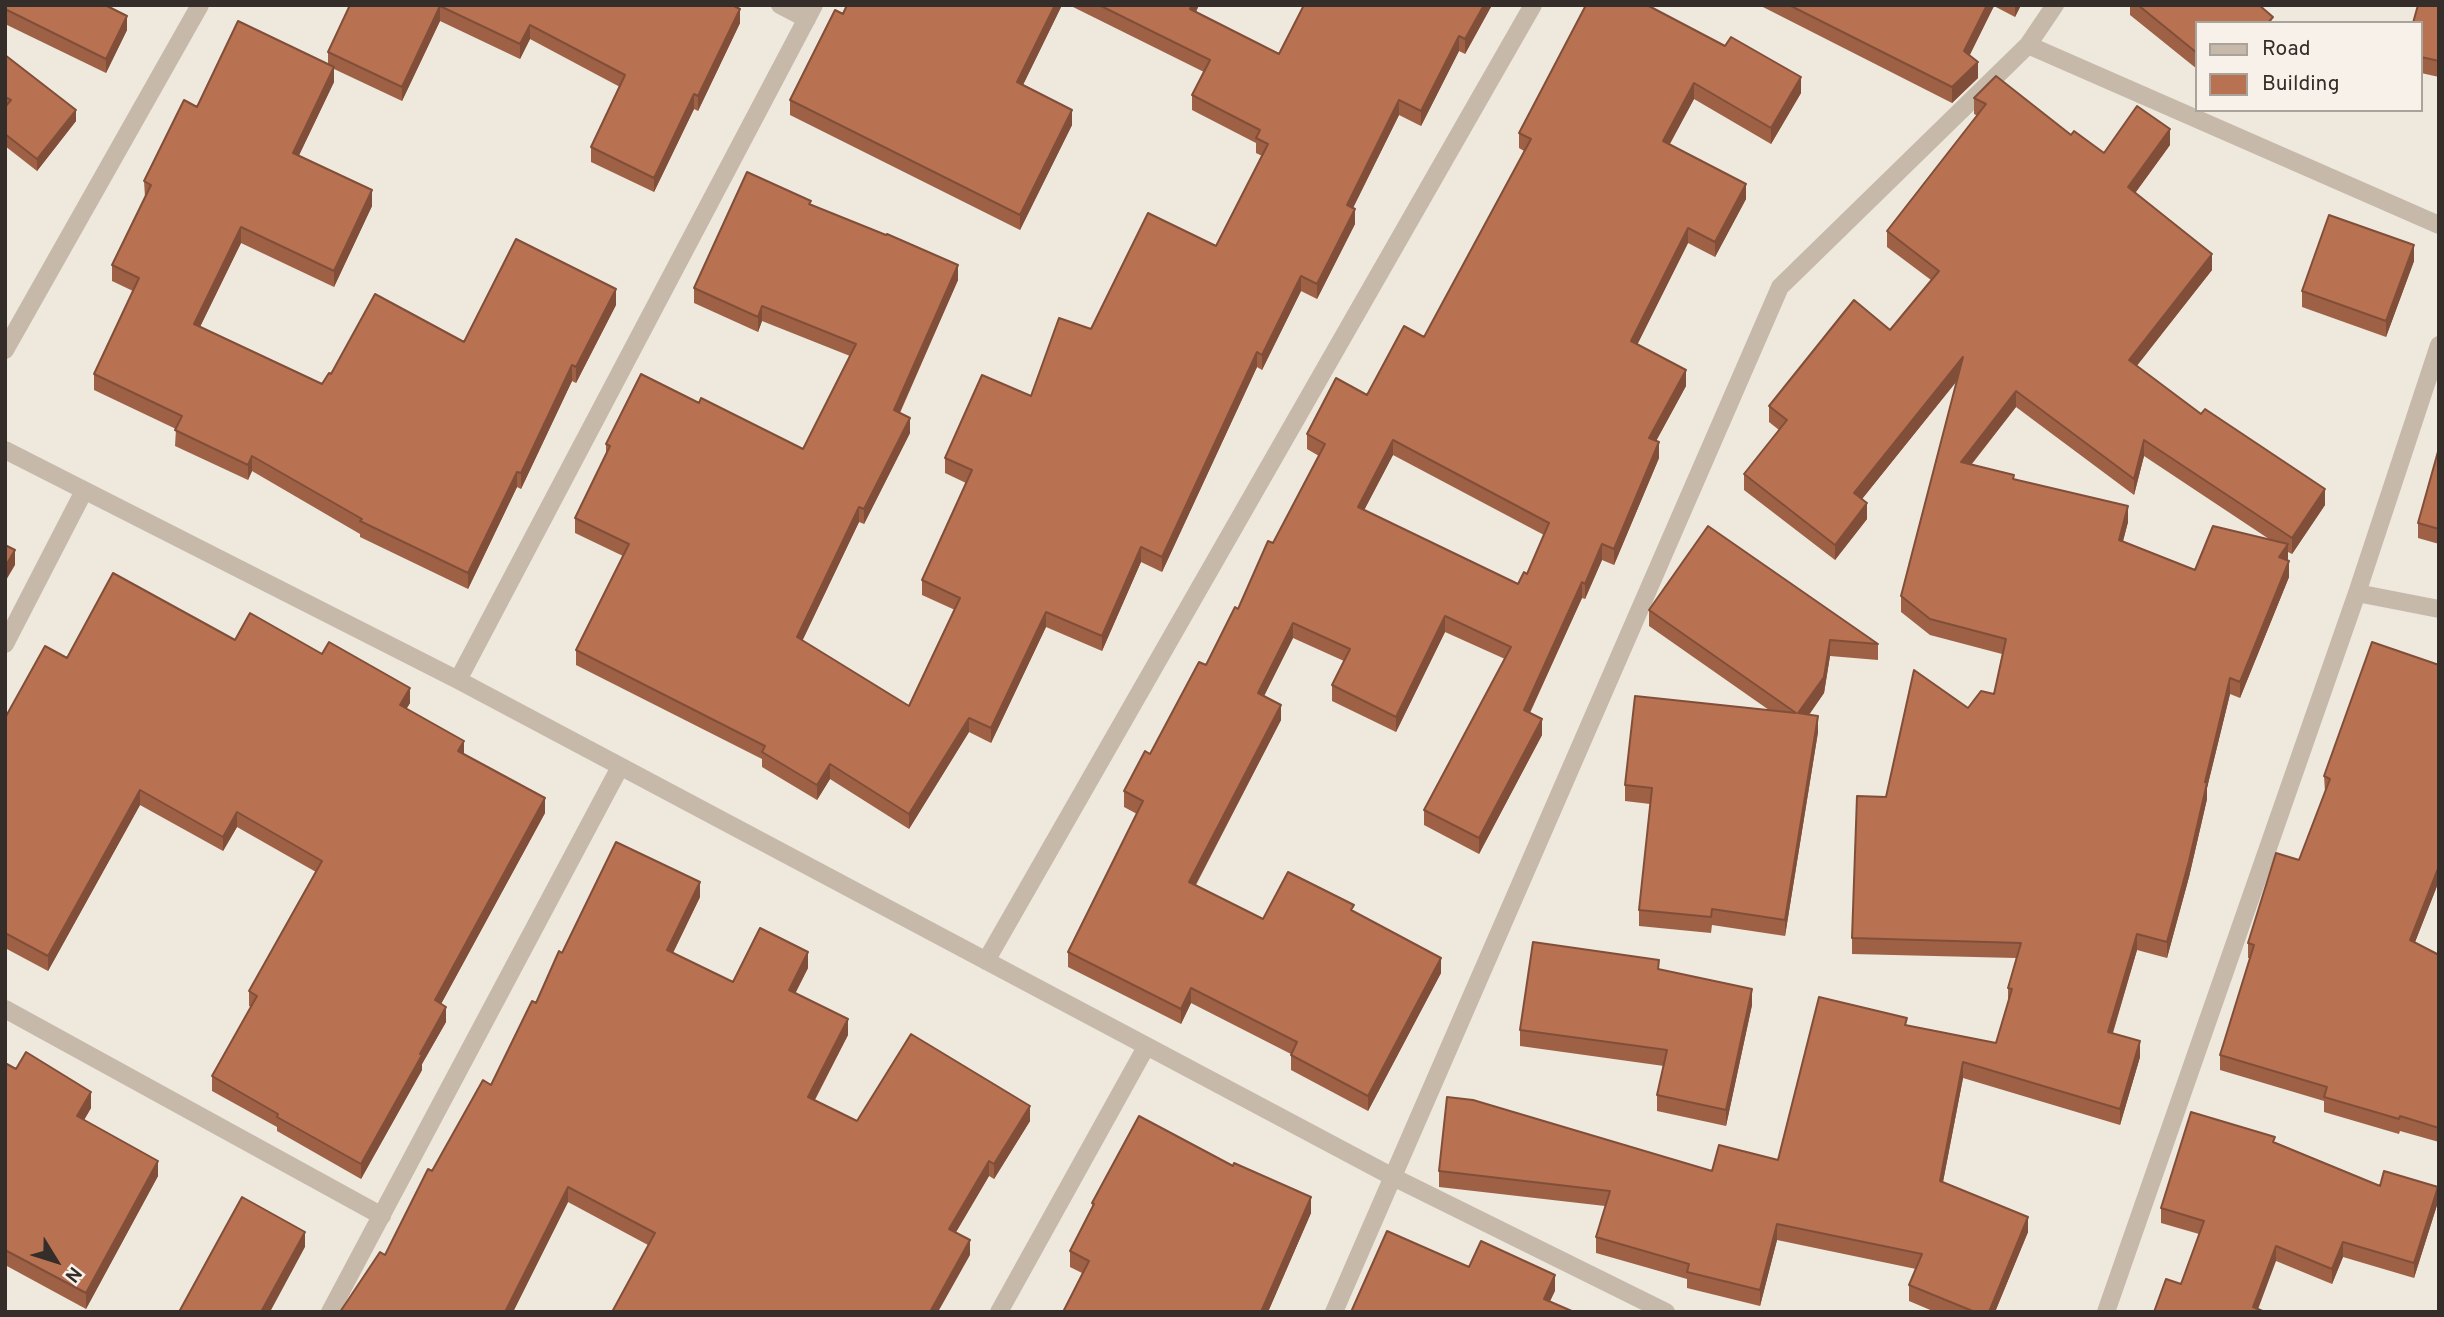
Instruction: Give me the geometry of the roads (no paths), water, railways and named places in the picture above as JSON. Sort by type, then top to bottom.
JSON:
[{"type":"street","points":[[5,350],[200,5]]},
{"type":"street","points":[[458,680],[810,12],[780,5]]},
{"type":"street","points":[[986,961],[1533,5]]},
{"type":"street","points":[[1334,1312],[1780,287],[2028,45],[2055,5]]},
{"type":"street","points":[[2028,45],[2439,225]]},
{"type":"street","points":[[2106,1312],[2357,593],[2439,345]]},
{"type":"street","points":[[5,450],[458,680],[1393,1177],[1666,1312]]},
{"type":"street","points":[[5,644],[83,491]]},
{"type":"street","points":[[2357,593],[2439,609]]},
{"type":"street","points":[[330,1312],[620,767]]},
{"type":"street","points":[[5,1009],[382,1216]]},
{"type":"street","points":[[999,1312],[1146,1046]]}]
